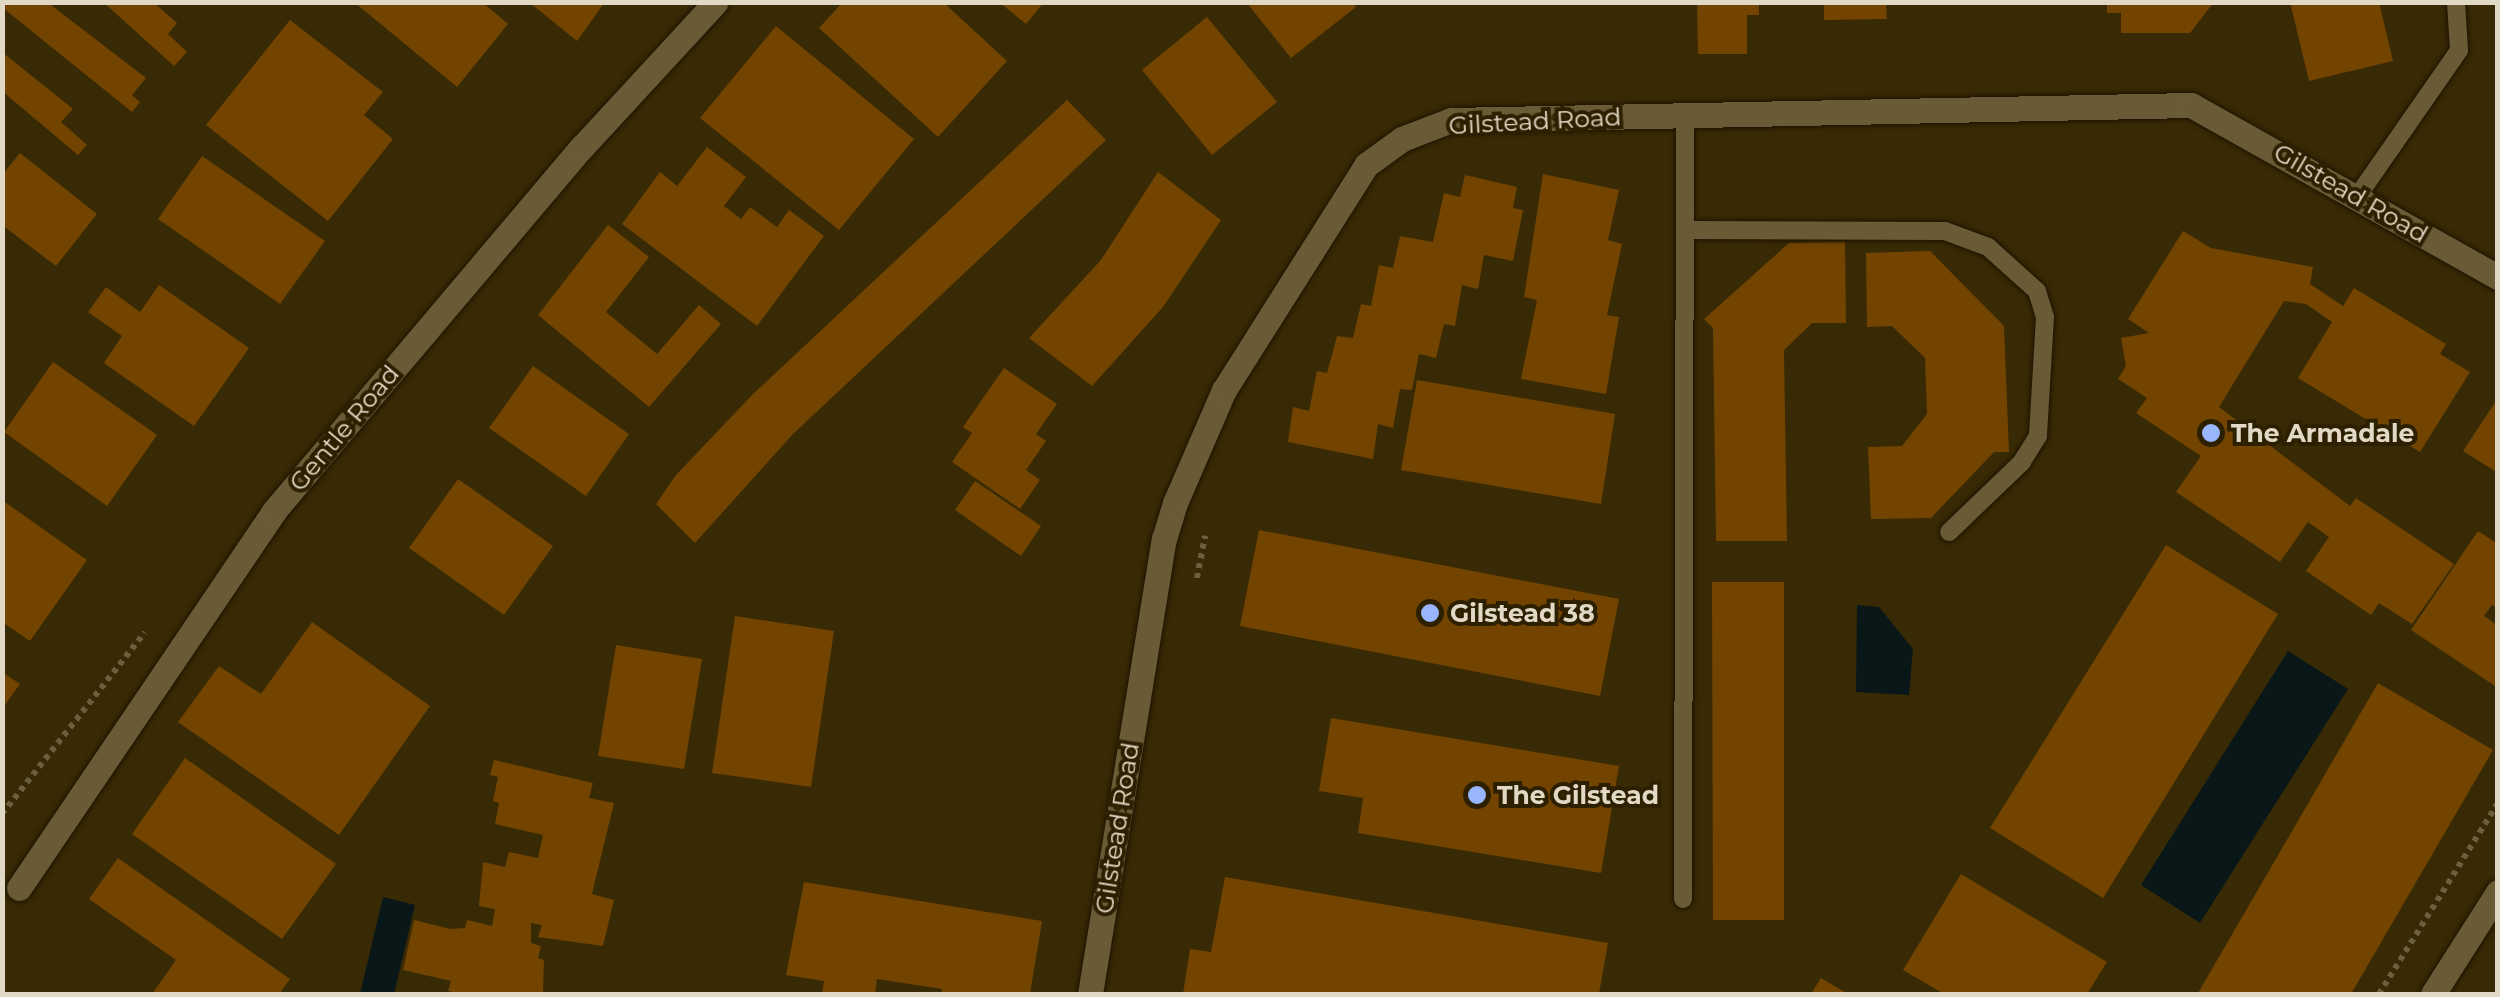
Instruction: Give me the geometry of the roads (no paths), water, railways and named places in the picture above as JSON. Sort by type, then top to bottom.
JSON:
[{"type":"street","name":"Gentle Road","points":[[19,888],[274,511],[582,147],[716,2]]},
{"type":"street","name":"Gilstead Road","points":[[1090,994],[1164,540],[1175,503],[1216,404],[1366,165],[1402,139],[1451,120],[2191,105],[2498,278]]},
{"type":"street","points":[[2433,994],[2498,892]]},
{"type":"lane","points":[[2357,197],[2459,50],[2456,2]]},
{"type":"lane","points":[[1684,900],[1685,115]]},
{"type":"lane","points":[[1685,230],[1945,231],[1988,248],[2037,292],[2045,317],[2038,436],[2022,462],[1949,532]]},
{"type":"place","name":"The Armadale","points":[[2211,433]]},
{"type":"place","name":"Gilstead 38","points":[[1430,613]]},
{"type":"place","name":"The Gilstead","points":[[1477,795]]}]
